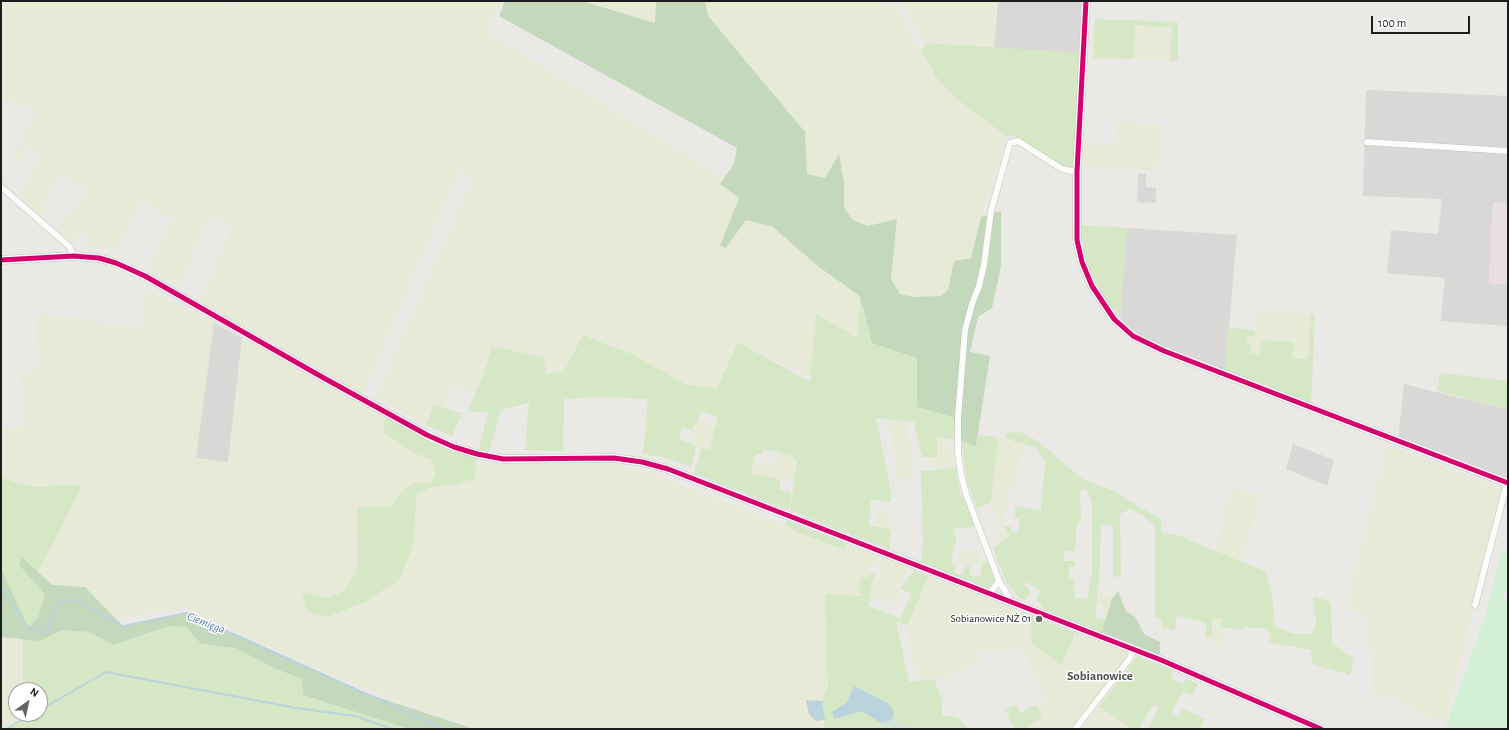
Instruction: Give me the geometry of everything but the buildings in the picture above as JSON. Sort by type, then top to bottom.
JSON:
[{"type":"street","points":[[1086,1],[1077,172],[1076,230],[1082,262],[1092,286],[1105,307],[1119,324],[1133,336],[1175,355],[1507,483],[1475,605]]},
{"type":"street","points":[[1009,601],[1009,597],[999,582],[963,483],[958,452],[958,418],[965,330],[981,279],[991,211],[1010,143],[1018,141],[1062,169],[1077,172]]},
{"type":"street","points":[[1367,142],[1508,151]]},
{"type":"street","points":[[1,187],[69,246],[74,256]]},
{"type":"street","points":[[1,260],[74,256],[105,260],[135,271],[427,435],[454,447],[477,454],[503,459],[614,458],[658,466],[990,593],[1134,650],[1321,729]]},
{"type":"street","points":[[990,593],[999,582]]},
{"type":"street","points":[[1075,729],[1130,658],[1134,650]]},
{"type":"shaded area","points":[[998,1],[1082,1],[1080,53],[994,48]]},
{"type":"shaded area","points":[[1366,90],[1508,96],[1508,203],[1493,202],[1489,283],[1508,284],[1508,326],[1441,321],[1445,278],[1387,273],[1391,230],[1438,234],[1442,199],[1363,196]]},
{"type":"shaded area","points":[[1138,174],[1146,174],[1146,187],[1156,188],[1156,203],[1137,202]]},
{"type":"shaded area","points":[[1493,202],[1508,203],[1508,284],[1489,283]]},
{"type":"shaded area","points":[[1127,228],[1237,235],[1225,370],[1154,342],[1131,329],[1120,317]]},
{"type":"shaded area","points":[[214,323],[242,338],[228,463],[195,458]]},
{"type":"shaded area","points":[[1404,384],[1508,410],[1508,480],[1398,439]]},
{"type":"shaded area","points":[[1293,444],[1334,460],[1327,486],[1286,469]]},
{"type":"shaded area","points":[[892,720],[918,729],[892,729],[881,723]]},
{"type":"green space","points":[[1,1],[229,1],[224,75],[210,137],[216,122],[223,89],[231,1],[503,1],[484,31],[724,179],[720,184],[739,198],[726,248],[745,220],[773,227],[819,267],[860,296],[858,339],[816,314],[811,377],[738,342],[717,388],[687,385],[632,354],[583,336],[564,371],[546,374],[545,358],[484,374],[475,394],[451,385],[445,408],[434,405],[426,425],[376,396],[473,180],[458,170],[363,394],[200,301],[233,226],[210,215],[178,287],[149,269],[209,140],[171,218],[140,200],[117,250],[85,246],[91,238],[79,232],[74,242],[62,235],[60,227],[70,209],[76,212],[88,189],[59,172],[42,204],[48,207],[42,217],[15,195],[26,185],[41,155],[26,147],[19,159],[14,156],[37,111],[1,96]]},
{"type":"green space","points":[[505,1],[582,1],[655,23],[656,1],[705,1],[708,16],[805,132],[807,174],[825,178],[839,154],[844,183],[844,208],[853,220],[868,226],[897,219],[891,279],[900,294],[913,297],[941,296],[948,290],[954,261],[971,258],[981,217],[1001,211],[1001,266],[992,308],[978,317],[970,352],[990,356],[976,446],[962,441],[953,417],[917,407],[917,358],[872,343],[860,296],[819,267],[773,227],[746,220],[726,248],[720,246],[739,198],[720,184],[734,164],[737,148],[499,16]]},
{"type":"green space","points":[[582,1],[656,1],[655,23]]},
{"type":"green space","points":[[705,1],[890,1],[936,77],[958,100],[1006,136],[981,217],[971,258],[954,261],[948,290],[941,296],[913,297],[900,294],[891,279],[897,220],[868,226],[853,220],[844,208],[844,183],[839,154],[825,178],[807,174],[805,132],[707,16]]},
{"type":"green space","points":[[901,1],[995,1],[994,48],[926,43]]},
{"type":"green space","points":[[1095,19],[1178,22],[1178,61],[1170,61],[1172,27],[1135,25],[1133,59],[1093,58]]},
{"type":"green space","points":[[1135,25],[1172,27],[1170,61],[1133,59]]},
{"type":"green space","points":[[926,43],[1080,53],[1073,170],[1062,166],[1014,136],[1006,136],[958,100],[936,77],[921,50]]},
{"type":"green space","points":[[1116,122],[1159,124],[1157,170],[1096,167],[1083,163],[1084,145],[1105,146],[1106,144],[1115,144]]},
{"type":"green space","points":[[1082,225],[1127,228],[1120,317],[1105,299],[1088,267],[1083,252]]},
{"type":"green space","points":[[146,289],[214,323],[196,458],[228,462],[242,338],[386,419],[383,425],[418,454],[432,460],[436,471],[431,483],[416,483],[406,488],[391,506],[357,507],[356,573],[344,592],[327,598],[308,612],[327,616],[365,602],[412,548],[417,494],[433,487],[454,485],[473,479],[476,464],[604,463],[634,468],[664,478],[845,550],[845,543],[908,567],[902,581],[897,586],[903,591],[898,604],[878,597],[877,600],[868,596],[875,574],[879,576],[883,566],[871,562],[868,571],[870,573],[868,578],[861,577],[862,596],[830,684],[822,701],[806,700],[816,721],[825,720],[825,729],[480,729],[340,679],[184,608],[115,618],[85,587],[52,585],[38,572],[82,486],[34,487],[1,478],[1,426],[24,428],[20,374],[38,370],[35,313],[140,328]]},
{"type":"green space","points":[[860,296],[872,343],[917,358],[917,407],[953,417],[976,445],[978,435],[998,437],[991,502],[977,509],[966,478],[962,441],[937,437],[937,457],[922,457],[914,422],[876,418],[892,498],[891,502],[871,500],[869,525],[891,530],[890,549],[790,510],[797,462],[791,455],[764,449],[762,454],[756,453],[751,473],[781,480],[779,490],[791,492],[789,510],[694,473],[701,448],[709,450],[718,417],[700,412],[697,423],[694,422],[692,430],[682,428],[679,439],[696,446],[691,467],[667,458],[643,454],[648,399],[597,397],[564,399],[563,451],[525,450],[529,403],[501,410],[489,451],[479,449],[488,412],[467,412],[484,374],[492,346],[545,358],[546,374],[564,371],[583,335],[632,354],[687,385],[717,388],[738,342],[810,382],[816,314],[858,338]]},
{"type":"green space","points":[[1256,311],[1311,314],[1309,359],[1292,358],[1293,342],[1260,354],[1250,354],[1246,343],[1246,336],[1254,336]]},
{"type":"green space","points":[[1311,314],[1315,316],[1311,403],[1225,370],[1228,327],[1255,331],[1254,337],[1246,336],[1246,343],[1250,344],[1250,354],[1260,354],[1261,340],[1293,342],[1292,358],[1308,359]]},
{"type":"green space","points":[[1440,373],[1508,381],[1508,410],[1437,391]]},
{"type":"green space","points":[[434,405],[462,413],[452,436],[426,425]]},
{"type":"green space","points":[[387,416],[477,457],[474,479],[454,485],[433,487],[417,494],[412,548],[400,579],[365,602],[327,617],[308,612],[302,592],[327,598],[344,591],[356,573],[358,551],[357,507],[391,506],[406,488],[416,483],[431,483],[435,474],[436,471],[432,460],[416,454],[385,434],[383,425]]},
{"type":"green space","points":[[889,419],[907,421],[913,477],[898,479]]},
{"type":"green space","points":[[698,421],[716,426],[709,450],[689,444],[694,422]]},
{"type":"green space","points":[[1020,432],[1038,441],[1082,479],[1117,492],[1142,509],[1161,518],[1161,532],[1180,536],[1266,572],[1272,596],[1275,626],[1293,634],[1312,634],[1316,623],[1313,596],[1331,602],[1332,643],[1354,659],[1350,675],[1312,664],[1311,650],[1269,642],[1270,634],[1266,629],[1243,627],[1242,630],[1221,627],[1222,619],[1213,618],[1211,638],[1205,637],[1207,623],[1176,616],[1175,630],[1162,627],[1162,619],[1155,618],[1155,525],[1142,515],[1130,509],[1120,514],[1121,576],[1113,577],[1113,525],[1101,525],[1099,584],[1095,617],[1106,620],[1102,632],[1045,610],[1036,599],[1041,591],[1026,582],[1024,586],[1029,589],[1030,592],[1027,599],[1023,600],[1018,597],[1006,582],[993,549],[1010,535],[1003,526],[1012,527],[1011,532],[1018,533],[1020,519],[1014,518],[1015,506],[1041,511],[1045,462],[1036,448],[1007,439],[1005,433]],"holes":[[[1086,489],[1092,501],[1092,570],[1087,600],[1075,597],[1074,579],[1068,578],[1070,566],[1075,567],[1075,561],[1064,561],[1064,551],[1075,551],[1077,523],[1081,523],[1080,490]]]},
{"type":"green space","points":[[937,437],[952,440],[945,440],[946,450],[953,450],[956,468],[933,471],[933,467],[929,467],[927,457],[937,457]]},
{"type":"green space","points":[[998,437],[1023,444],[1016,487],[1010,486],[1003,526],[1000,528],[1003,533],[1007,531],[1010,535],[1000,543],[996,537],[1001,534],[995,525],[1000,522],[996,517],[999,515],[997,511],[995,513],[992,508],[991,500]]},
{"type":"green space","points":[[1387,446],[1501,489],[1446,721],[1427,717],[1396,699],[1372,693],[1370,620],[1346,606]]},
{"type":"green space","points":[[780,452],[791,455],[795,461],[793,480],[781,478],[781,480],[751,473],[753,465],[761,467],[762,463],[777,466]]},
{"type":"green space","points":[[956,468],[961,497],[964,497],[975,527],[954,528],[956,539],[951,563],[956,565],[955,573],[963,575],[966,565],[970,566],[969,575],[980,577],[982,566],[986,562],[991,563],[996,583],[992,587],[988,588],[921,562],[923,545],[921,471]]},
{"type":"green space","points":[[1,478],[34,487],[82,485],[38,572],[22,558],[19,565],[45,594],[38,618],[28,627],[1,568]]},
{"type":"green space","points":[[1232,487],[1260,496],[1241,562],[1215,551]]},
{"type":"green space","points":[[876,510],[886,511],[885,518],[891,519],[891,530],[874,526]]},
{"type":"green space","points":[[787,521],[845,543],[845,550],[797,532],[785,525]]},
{"type":"green space","points":[[955,550],[980,551],[980,561],[986,562],[982,566],[959,563],[959,551]]},
{"type":"green space","points":[[1502,551],[1508,553],[1508,580],[1503,599],[1508,601],[1508,729],[1445,729],[1485,617]]},
{"type":"green space","points":[[22,557],[52,585],[85,587],[123,626],[187,613],[362,692],[474,729],[409,729],[303,695],[302,679],[272,667],[236,648],[201,644],[187,627],[169,626],[114,645],[89,632],[62,630],[40,641],[1,637],[1,568],[28,627],[38,618],[45,594],[19,565]]},
{"type":"green space","points":[[914,571],[928,576],[908,625],[896,622],[909,682],[934,679],[942,700],[942,716],[957,717],[970,729],[825,729],[822,701],[828,685],[825,594],[862,596],[859,588],[861,577],[868,578],[870,573],[875,574],[868,596],[871,598],[868,606],[901,618],[911,594],[900,588]]},
{"type":"green space","points":[[928,576],[1029,615],[1032,642],[1062,665],[1075,633],[1128,653],[1129,656],[1073,729],[1029,729],[1028,726],[1042,718],[1036,705],[1046,700],[1021,646],[994,654],[975,650],[980,662],[949,674],[950,678],[917,678],[908,636],[908,625]]},
{"type":"green space","points":[[1118,591],[1126,611],[1135,617],[1144,634],[1160,642],[1160,655],[1102,632],[1112,599]]},
{"type":"green space","points":[[1098,594],[1114,596],[1106,620],[1103,618],[1104,606],[1096,605]]},
{"type":"green space","points":[[1029,615],[1075,633],[1062,665],[1030,643],[1032,642]]},
{"type":"green space","points":[[1213,617],[1222,619],[1220,636],[1225,637],[1224,643],[1219,643],[1218,649],[1214,649],[1216,639],[1211,638]]},
{"type":"green space","points":[[169,626],[188,627],[201,644],[236,648],[302,679],[303,695],[409,729],[6,729],[18,722],[48,722],[48,682],[23,682],[23,639],[40,641],[62,630],[89,632],[114,645]]},
{"type":"green space","points":[[1,637],[23,639],[23,682],[8,682],[8,722],[18,722],[6,729],[1,729]]},
{"type":"green space","points":[[1137,657],[1174,671],[1171,678],[1182,684],[1187,679],[1198,684],[1192,695],[1183,692],[1171,713],[1178,717],[1183,709],[1205,719],[1200,729],[1148,729],[1159,707],[1154,704],[1139,729],[1133,729],[1099,707]]},
{"type":"green space","points":[[1017,705],[1020,713],[1036,705],[1042,718],[1028,726],[1029,729],[1015,729],[1007,716],[1010,714],[1008,711],[1005,712],[1004,709]]},
{"type":"green space","points":[[1099,707],[1123,723],[1133,729],[1081,729]]},
{"type":"water","points":[[854,686],[888,703],[894,712],[892,720],[881,723],[862,711],[834,719],[832,712],[847,702]]},
{"type":"water","points":[[806,700],[822,701],[825,720],[816,721],[809,714]]},
{"type":"waterway","name":"Ciemięga","points":[[1,588],[28,627],[48,633],[59,600],[78,601],[123,626],[187,613],[444,729]]},
{"type":"waterway","points":[[48,705],[106,672],[296,708],[355,716],[392,729]]},
{"type":"waterway","points":[[6,729],[18,722]]},
{"type":"cycle path","points":[[1086,1],[1077,172],[1077,240],[1082,262],[1092,286],[1114,319],[1133,336],[1164,351],[1508,483]]},
{"type":"cycle path","points":[[1,260],[74,256],[99,258],[116,263],[145,276],[322,377],[427,435],[454,447],[477,454],[503,459],[614,458],[642,462],[668,469],[1161,660],[1321,729]]},
{"type":"place","name":"Sobianowice NŻ 01","points":[[1039,619]]},
{"type":"district","name":"Sobianowice","points":[[1100,676]]}]
